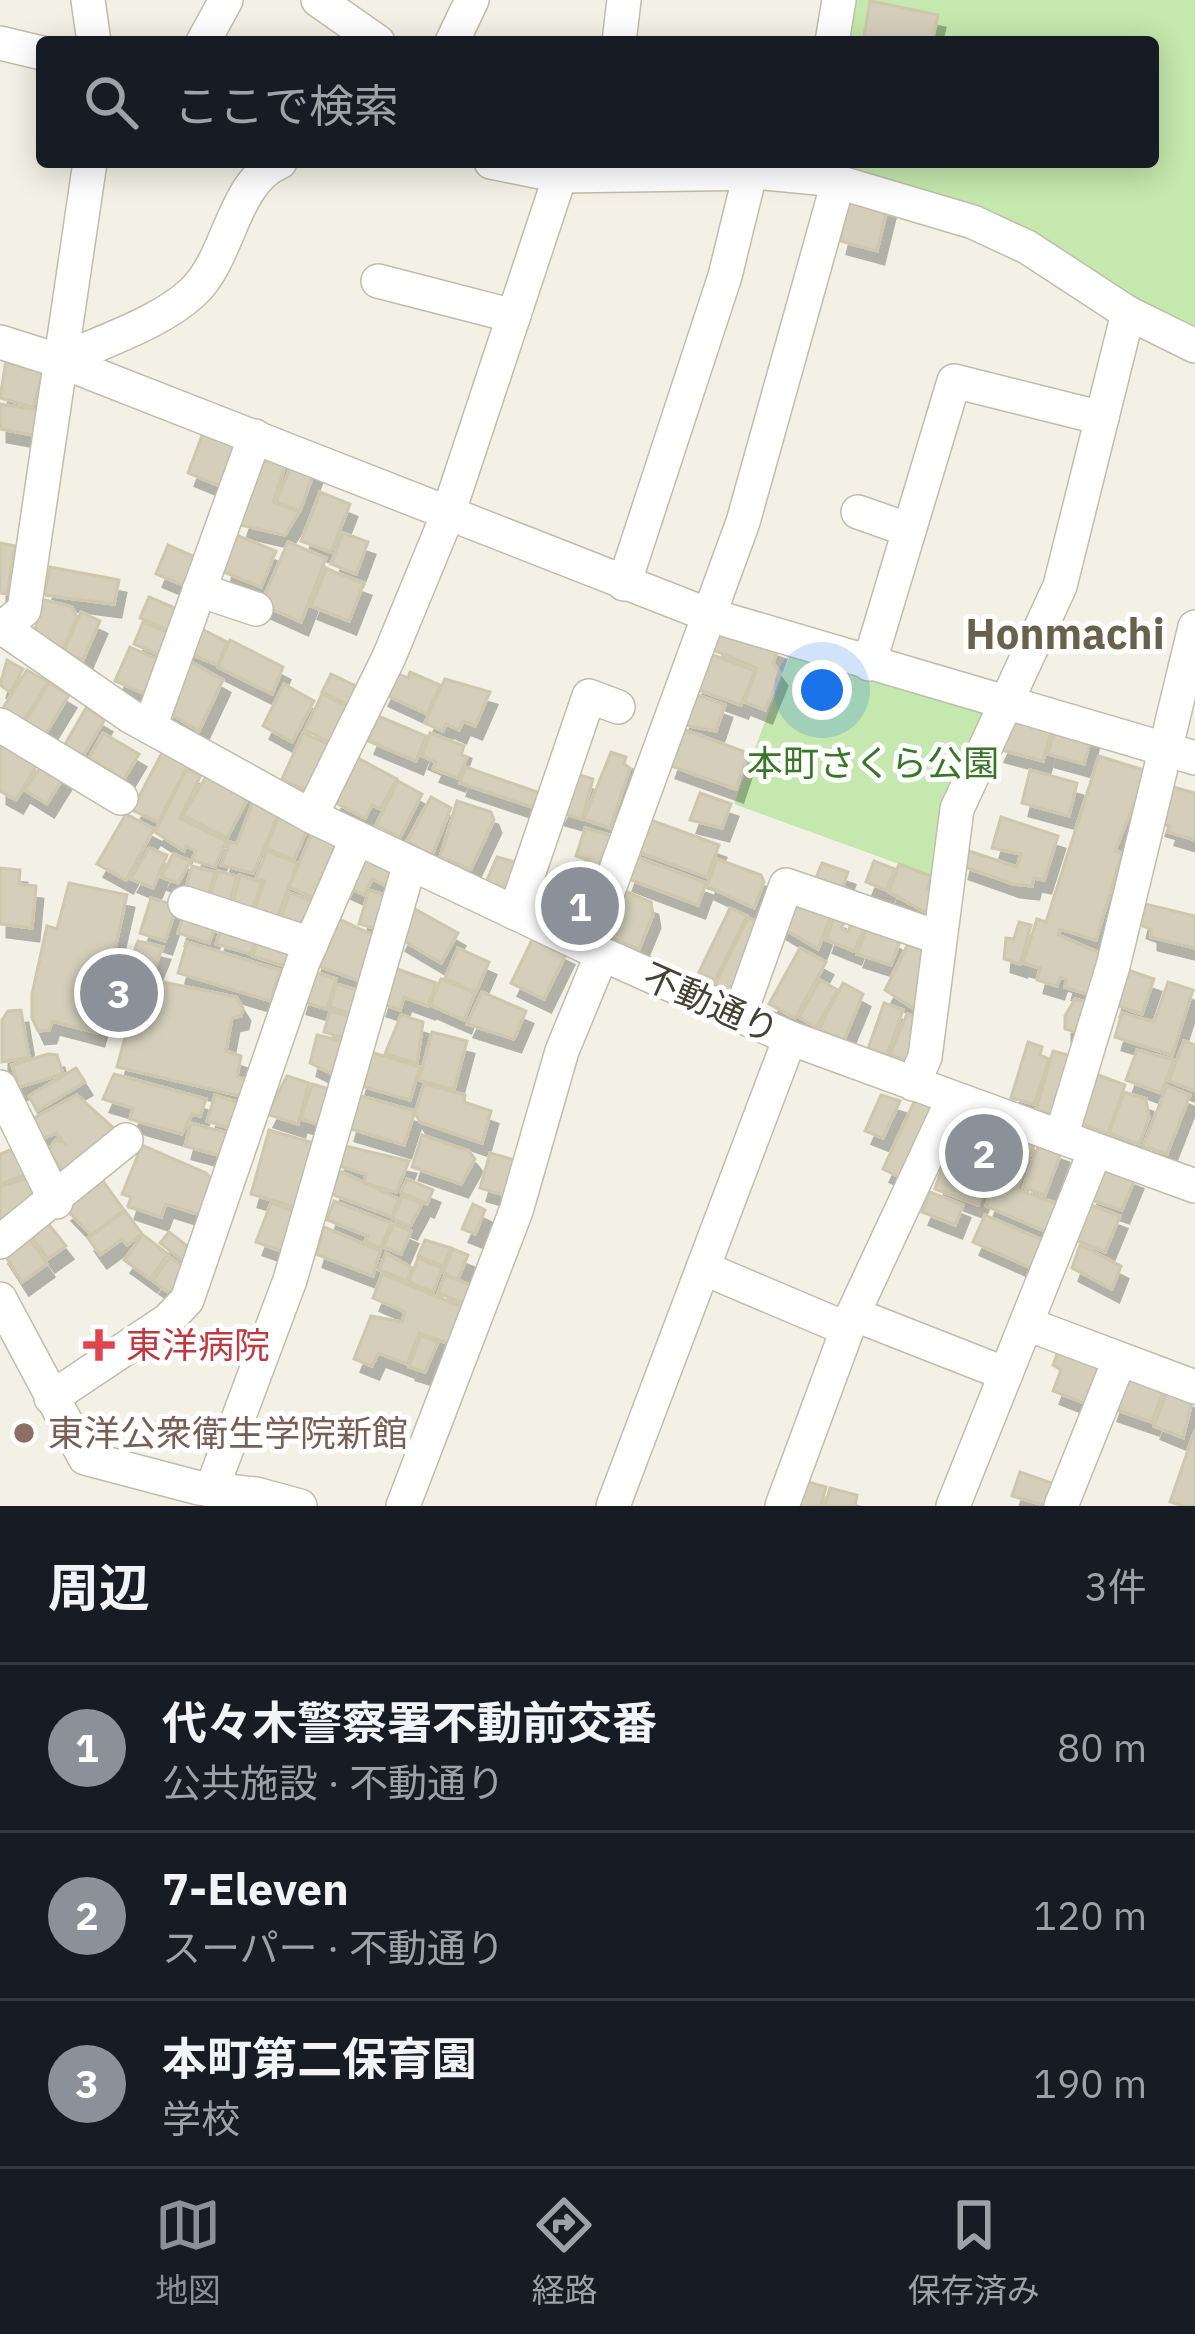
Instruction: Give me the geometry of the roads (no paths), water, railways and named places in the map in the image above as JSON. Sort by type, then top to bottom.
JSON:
[{"type":"street","points":[[88,0],[93,36]]},
{"type":"street","points":[[206,36],[226,0]]},
{"type":"street","points":[[318,0],[369,36]]},
{"type":"street","points":[[455,36],[472,0]]},
{"type":"street","points":[[621,36],[624,0]]},
{"type":"street","points":[[833,36],[839,0]]},
{"type":"street","points":[[0,44],[36,52]]},
{"type":"street","points":[[1,628],[24,610],[89,168]]},
{"type":"street","points":[[60,361],[193,293],[217,261],[249,192],[274,168]]},
{"type":"street","points":[[521,168],[560,176],[665,168],[750,174],[824,170],[973,222],[1027,247],[1128,313],[1195,346]]},
{"type":"street","points":[[403,1506],[516,1211],[595,950],[706,614],[749,500],[835,193],[824,170]]},
{"type":"street","points":[[624,584],[725,276],[750,174]]},
{"type":"street","points":[[311,816],[389,657],[448,514],[560,176]]},
{"type":"street","points":[[378,281],[514,316]]},
{"type":"street","points":[[913,1084],[925,1058],[957,809],[1060,586],[1128,313]]},
{"type":"street","points":[[0,342],[60,361],[706,614],[1180,753]]},
{"type":"street","points":[[869,664],[954,381],[1102,418]]},
{"type":"street","points":[[150,727],[254,436]]},
{"type":"street","points":[[858,512],[909,530]]},
{"type":"street","points":[[200,590],[256,610]]},
{"type":"street","points":[[1060,1138],[1180,753],[1195,627]]},
{"type":"street","name":"不動通り","points":[[1,628],[150,727],[311,816],[515,913],[790,1039],[1195,1186]]},
{"type":"street","points":[[515,913],[589,696],[618,707]]},
{"type":"street","points":[[0,725],[122,798]]},
{"type":"street","points":[[50,1398],[167,1320],[187,1300],[311,944],[357,838]]},
{"type":"street","points":[[211,1491],[290,1280],[410,862]]},
{"type":"street","points":[[740,1014],[787,885],[940,938]]},
{"type":"street","points":[[185,903],[311,944]]},
{"type":"street","points":[[613,1506],[790,1039]]},
{"type":"street","points":[[0,1087],[56,1202]]},
{"type":"street","points":[[782,1506],[850,1322],[952,1099]]},
{"type":"street","points":[[0,1242],[56,1202],[126,1139]]},
{"type":"street","points":[[953,1506],[1095,1150]]},
{"type":"street","points":[[703,1268],[1006,1375]]},
{"type":"street","points":[[0,1300],[85,1458],[211,1491],[289,1504]]},
{"type":"street","points":[[1027,1324],[1195,1387]]},
{"type":"street","points":[[1060,1506],[1120,1361]]},
{"type":"place","name":"代々木警察署不動前交番","points":[[580,906]]},
{"type":"place","name":"本町第二保育園","points":[[119,993]]},
{"type":"place","name":"7-Eleven","points":[[984,1153]]},
{"type":"place","name":"東洋病院","points":[[99,1345]]},
{"type":"place","name":"東洋公衆衛生学院新館","points":[[24,1433]]},
{"type":"district","name":"Honmachi","points":[[1065,634]]},
{"type":"park label","name":"本町さくら公園","points":[[873,763]]}]
